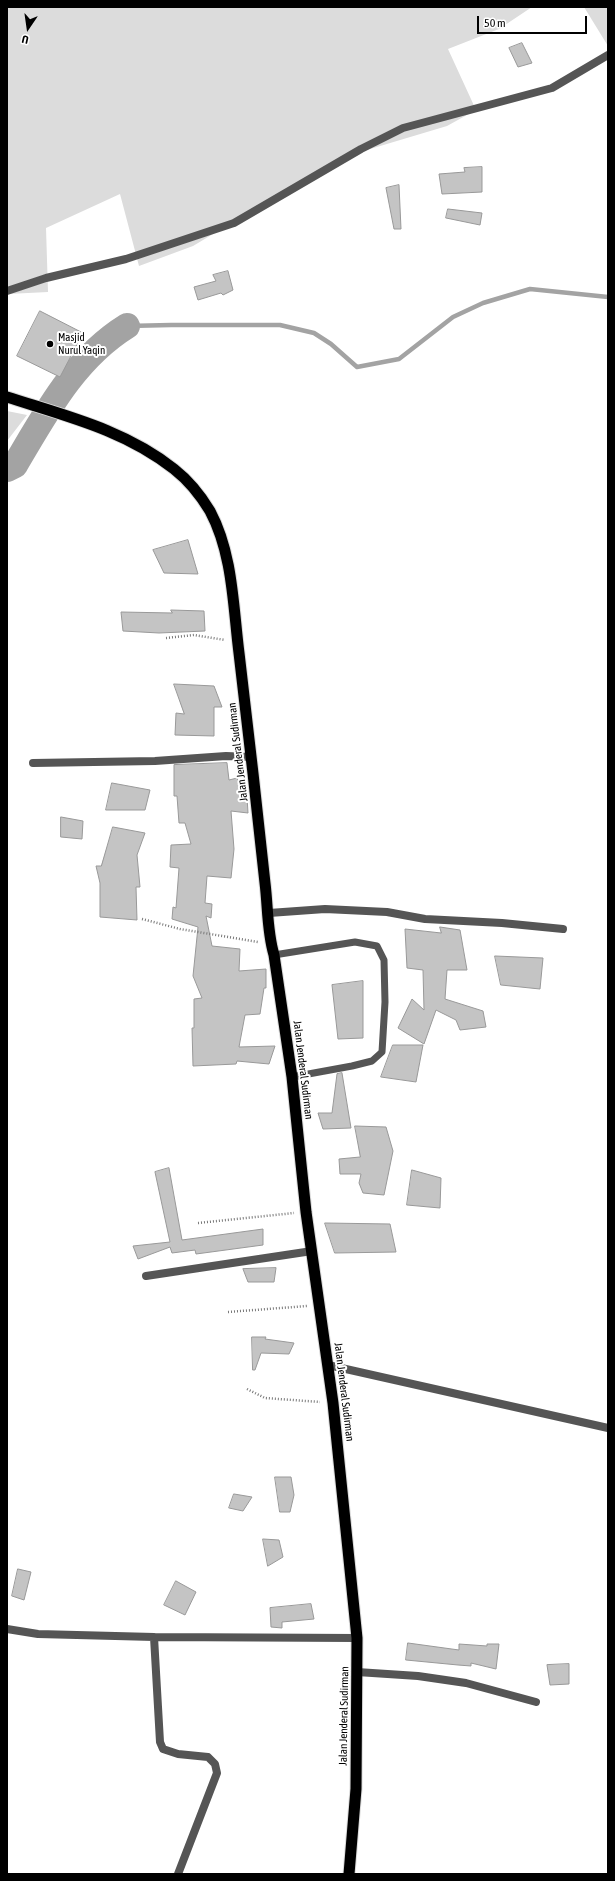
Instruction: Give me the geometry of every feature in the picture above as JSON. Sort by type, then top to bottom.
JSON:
[{"type":"highway","name":"Jalan Jenderal Sudirman","points":[[7,398],[64,414],[107,430],[146,449],[175,470],[196,490],[210,512],[222,543],[230,577],[252,757],[269,913],[270,943],[274,955],[292,1077],[306,1212],[333,1403],[357,1638],[356,1789],[349,1874]]},
{"type":"street","points":[[7,291],[46,278],[126,259],[234,223],[361,149],[402,128],[552,88],[608,55]]},
{"type":"street","points":[[33,763],[155,761],[226,756],[252,757]]},
{"type":"street","points":[[269,913],[325,909],[387,912],[425,919],[502,923],[563,929]]},
{"type":"street","points":[[146,1276],[312,1251]]},
{"type":"street","points":[[328,1365],[608,1428]]},
{"type":"street","points":[[7,1629],[38,1634],[154,1637],[357,1638]]},
{"type":"street","points":[[154,1637],[160,1742],[163,1749],[178,1754],[208,1757],[215,1764],[217,1772],[178,1874]]},
{"type":"street","points":[[357,1672],[418,1676],[466,1683],[536,1702]]},
{"type":"lane","points":[[274,955],[355,942],[377,946],[384,960],[385,1002],[382,1052],[372,1061],[292,1077]]},
{"type":"path","points":[[166,638],[194,635],[238,642]]},
{"type":"path","points":[[142,919],[217,936],[270,943]]},
{"type":"path","points":[[198,1223],[306,1212]]},
{"type":"path","points":[[228,1312],[319,1305]]},
{"type":"path","points":[[247,1390],[265,1398],[333,1403]]},
{"type":"shaded area","points":[[7,7],[532,7],[499,29],[448,49],[476,110],[447,126],[340,158],[193,246],[139,266],[120,194],[46,228],[48,292],[8,294]]},
{"type":"shaded area","points":[[584,7],[608,7],[608,46]]},
{"type":"shaded area","points":[[7,411],[27,415],[7,441]]},
{"type":"building","points":[[522,43],[532,63],[518,67],[509,48]]},
{"type":"building","points":[[482,167],[482,192],[442,194],[439,174],[465,172],[464,168]]},
{"type":"building","points":[[399,185],[401,229],[394,229],[386,188]]},
{"type":"building","points":[[448,209],[482,213],[480,225],[446,218]]},
{"type":"building","points":[[228,271],[233,290],[223,295],[221,293],[198,300],[194,287],[216,281],[213,275]]},
{"type":"building","name":"Masjid Nurul Yaqin","points":[[40,311],[83,333],[60,377],[17,356]]},
{"type":"building","points":[[188,540],[198,574],[164,573],[153,550]]},
{"type":"building","points":[[171,610],[204,611],[205,631],[159,633],[123,631],[121,612],[172,613]]},
{"type":"building","points":[[174,684],[214,686],[222,707],[214,707],[214,736],[175,735],[176,713],[184,714]]},
{"type":"building","points":[[227,763],[229,780],[237,778],[243,797],[247,797],[248,813],[231,811],[234,849],[231,878],[207,876],[205,903],[212,904],[211,918],[206,916],[212,946],[240,949],[239,971],[266,969],[266,988],[264,988],[260,1014],[245,1015],[239,1047],[275,1046],[269,1064],[237,1061],[236,1064],[193,1066],[192,1028],[194,1028],[194,999],[202,998],[193,976],[198,927],[172,919],[173,907],[176,908],[179,868],[170,867],[171,845],[191,844],[185,823],[179,823],[177,796],[174,796],[174,765]]},
{"type":"building","points":[[112,783],[150,790],[145,810],[106,810]]},
{"type":"building","points":[[61,817],[83,821],[82,839],[61,837]]},
{"type":"building","points":[[113,827],[145,833],[137,855],[140,887],[136,887],[137,920],[100,917],[100,883],[96,866],[101,866]]},
{"type":"building","points":[[440,927],[460,930],[467,970],[447,970],[445,999],[483,1011],[486,1027],[460,1030],[456,1020],[436,1010],[424,1044],[398,1028],[412,999],[424,1010],[423,970],[407,968],[405,929],[441,933]]},
{"type":"building","points":[[495,956],[543,958],[540,989],[501,985]]},
{"type":"building","points":[[363,981],[363,1038],[338,1039],[332,985]]},
{"type":"building","points":[[393,1045],[423,1045],[416,1082],[381,1077]]},
{"type":"building","points":[[342,1073],[351,1128],[323,1129],[318,1113],[332,1113],[337,1074]]},
{"type":"building","points":[[355,1126],[386,1127],[393,1151],[384,1195],[363,1193],[359,1183],[361,1174],[340,1174],[339,1159],[360,1157]]},
{"type":"building","points":[[169,1168],[182,1240],[263,1229],[263,1245],[196,1254],[195,1250],[172,1253],[170,1247],[138,1259],[133,1246],[170,1242],[155,1172]]},
{"type":"building","points":[[412,1170],[441,1178],[440,1208],[407,1205]]},
{"type":"building","points":[[325,1223],[390,1224],[396,1252],[335,1253]]},
{"type":"building","points":[[276,1268],[274,1282],[248,1282],[243,1269]]},
{"type":"building","points":[[252,1337],[266,1337],[265,1339],[294,1343],[289,1354],[261,1353],[255,1370],[253,1370]]},
{"type":"building","points":[[275,1477],[291,1477],[294,1495],[290,1512],[280,1512]]},
{"type":"building","points":[[234,1494],[252,1497],[243,1511],[229,1508]]},
{"type":"building","points":[[263,1539],[279,1540],[283,1557],[268,1566]]},
{"type":"building","points":[[18,1569],[31,1572],[24,1600],[12,1596]]},
{"type":"building","points":[[176,1581],[196,1592],[185,1615],[164,1605]]},
{"type":"building","points":[[311,1604],[314,1619],[282,1622],[282,1628],[271,1627],[270,1608]]},
{"type":"building","points":[[408,1643],[459,1650],[459,1644],[487,1646],[487,1644],[499,1644],[496,1669],[471,1663],[471,1666],[406,1660]]},
{"type":"building","points":[[569,1664],[569,1684],[550,1685],[547,1665]]},
{"type":"waterway","points":[[127,326],[280,325],[314,333],[331,344],[357,367],[399,359],[453,317],[483,303],[530,289],[608,297]]},
{"type":"waterway","points":[[7,469],[15,465],[50,407],[76,371],[108,339],[127,326]]},
{"type":"place","name":"Masjid Nurul Yaqin","points":[[50,344]]}]
